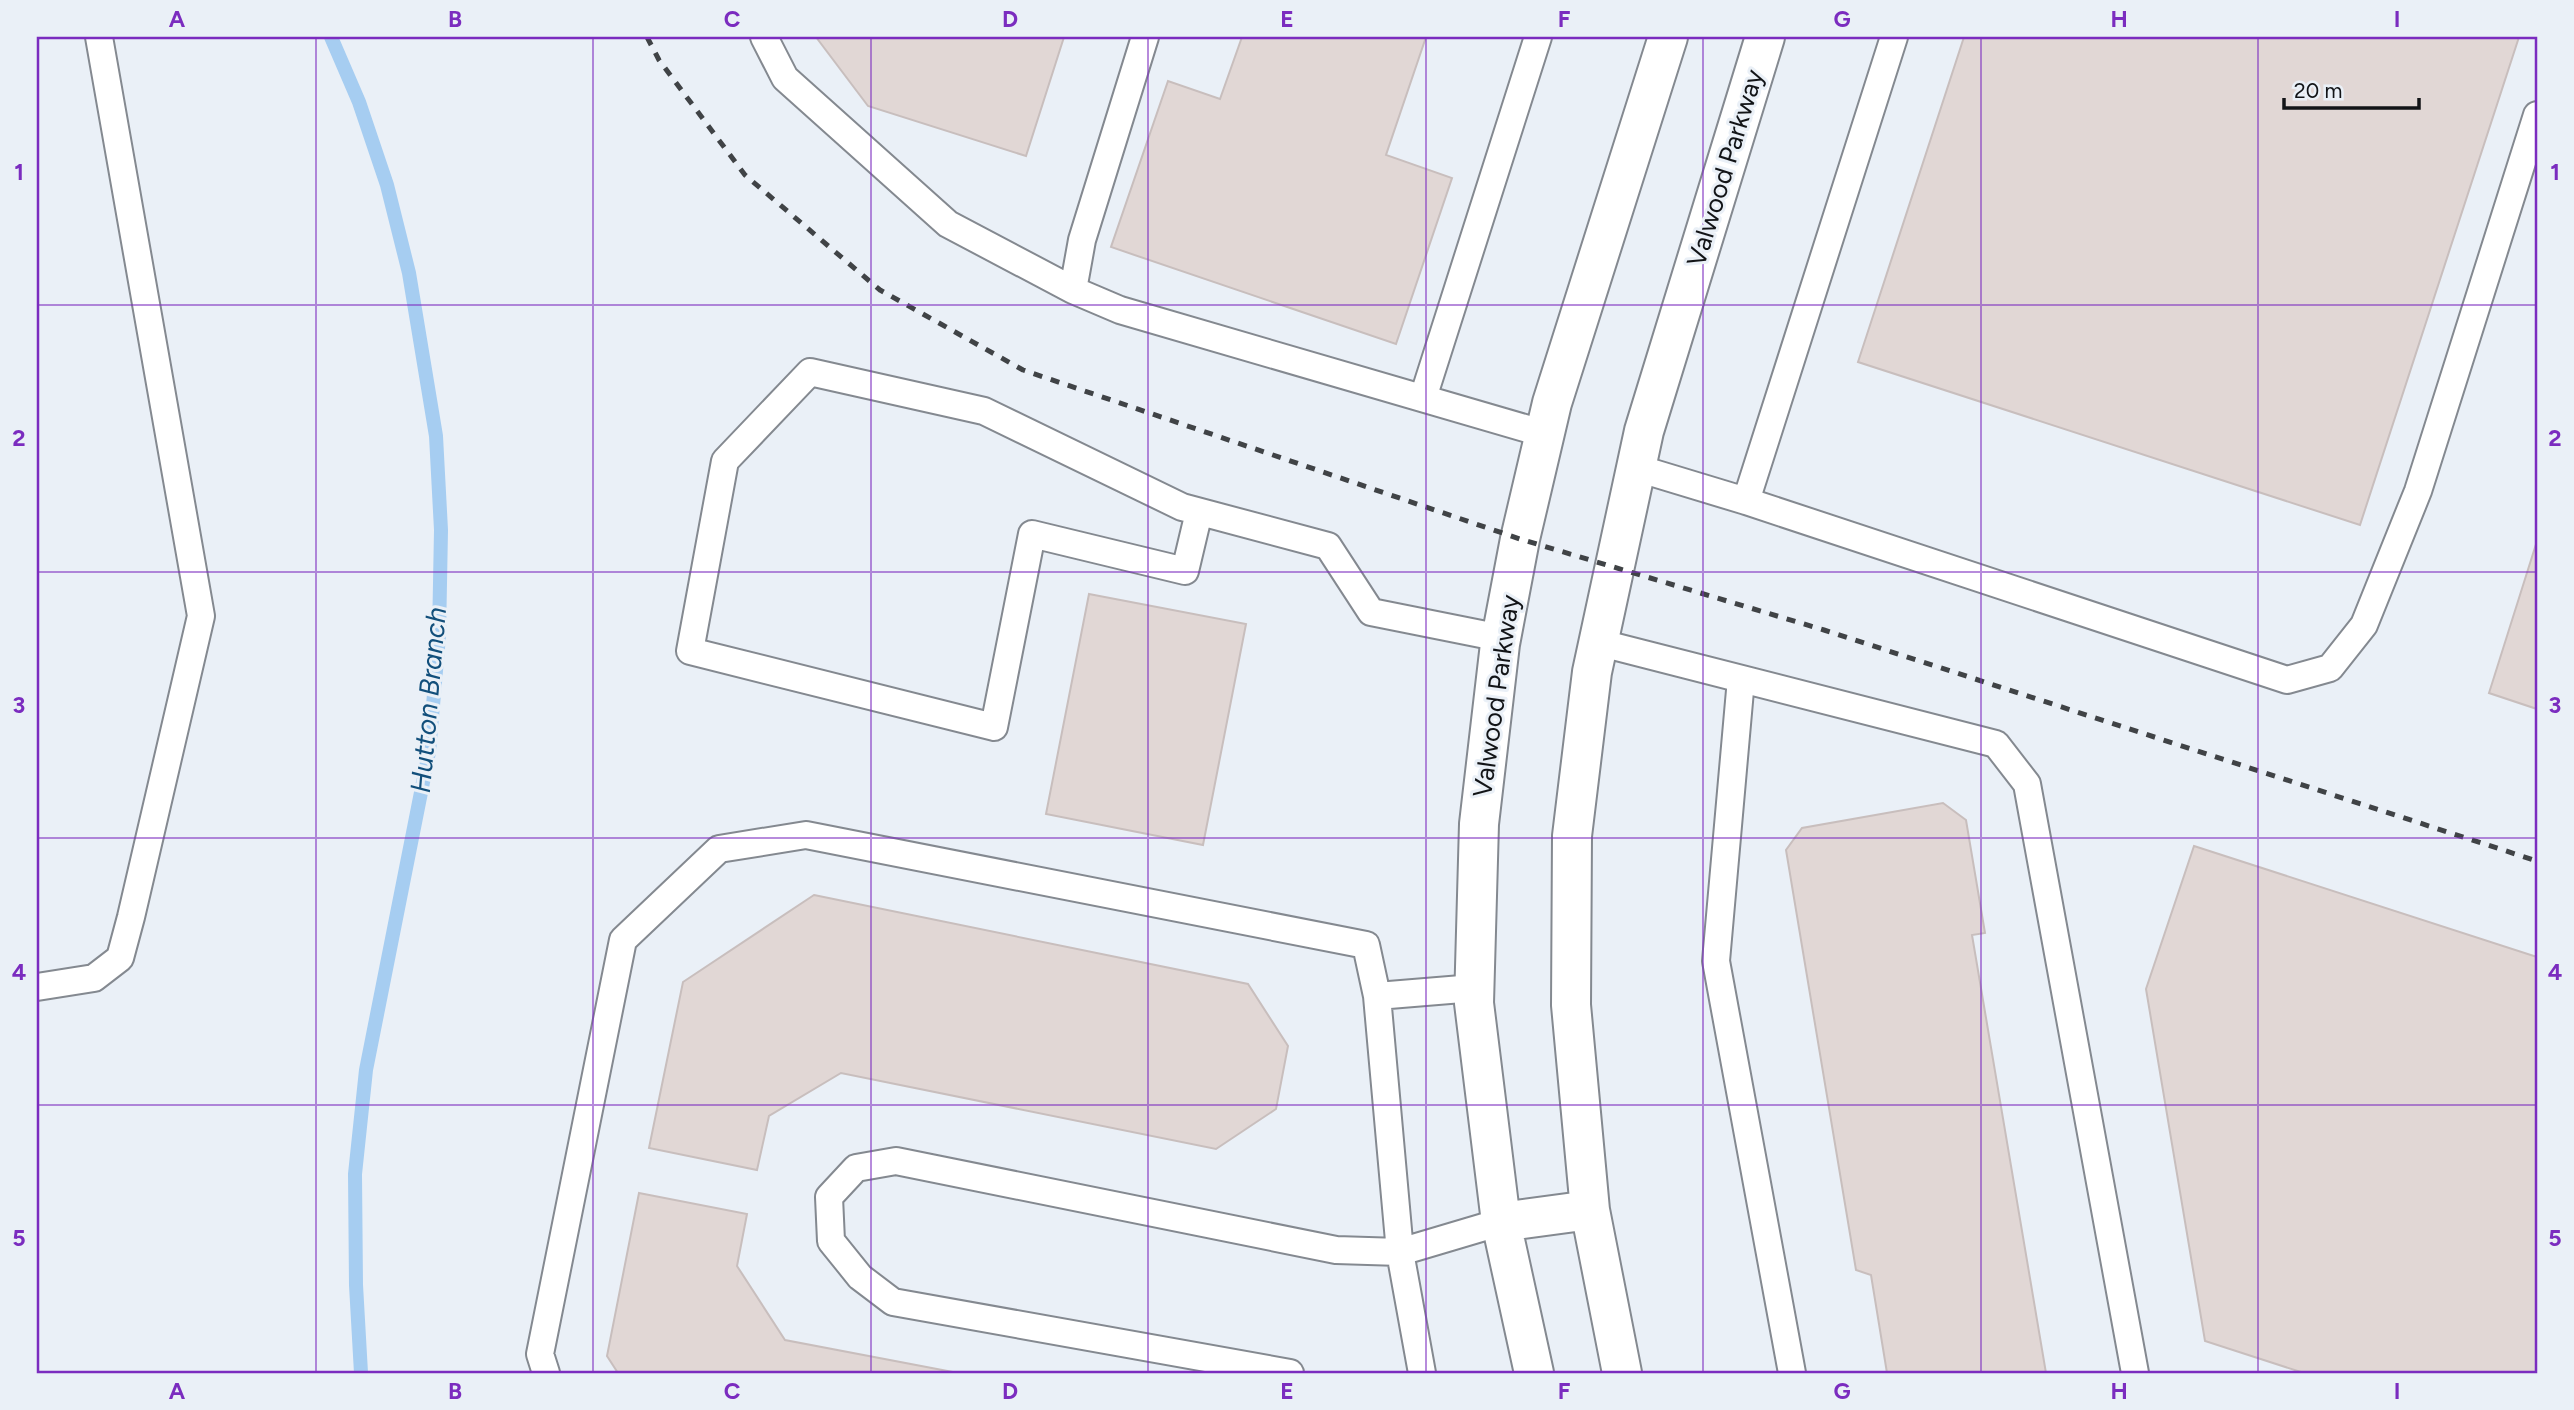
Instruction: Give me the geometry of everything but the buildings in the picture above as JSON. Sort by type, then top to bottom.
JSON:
[{"type":"main road","name":"Valwood Parkway","points":[[1534,1373],[1501,1222],[1474,1003],[1479,824],[1501,638],[1520,540],[1552,402],[1668,37]]},
{"type":"main road","name":"Valwood Parkway","points":[[1622,1373],[1590,1210],[1571,1005],[1572,849],[1597,642],[1644,431],[1765,37]]},
{"type":"main road","points":[[1501,1222],[1590,1210]]},
{"type":"lane","points":[[37,987],[94,978],[120,958],[201,616],[99,37]]},
{"type":"lane","points":[[764,37],[785,78],[948,224],[1073,290],[1120,310],[1545,434]]},
{"type":"lane","points":[[1073,290],[1082,240],[1145,37]]},
{"type":"lane","points":[[1423,398],[1538,37]]},
{"type":"lane","points":[[1746,501],[1894,37]]},
{"type":"lane","points":[[1637,468],[1746,501],[2287,680],[2330,668],[2364,625],[2418,491],[2537,115]]},
{"type":"lane","points":[[1199,512],[1185,571],[1032,534],[994,727],[690,651],[725,461],[810,372],[984,411],[1182,507],[1328,546],[1371,612],[1501,638]]},
{"type":"lane","points":[[1597,642],[1996,744],[2027,784],[2135,1373]]},
{"type":"lane","points":[[1741,679],[1716,961],[1792,1373]]},
{"type":"lane","points":[[546,1373],[540,1354],[623,940],[719,849],[806,835],[1366,944],[1377,996],[1400,1252],[1422,1373]]},
{"type":"lane","points":[[1377,996],[1474,988]]},
{"type":"lane","points":[[1290,1373],[893,1302],[860,1277],[831,1241],[829,1197],[856,1168],[896,1161],[1336,1250],[1400,1252],[1501,1222]]},
{"type":"waterway","name":"Hutton Branch","points":[[331,37],[359,102],[387,185],[409,273],[436,436],[441,530],[439,636],[429,752],[366,1070],[355,1174],[356,1285],[361,1373]]},
{"type":"railway","points":[[647,37],[659,60],[745,175],[880,290],[1023,370],[1520,539],[1824,630],[2537,861]]}]
